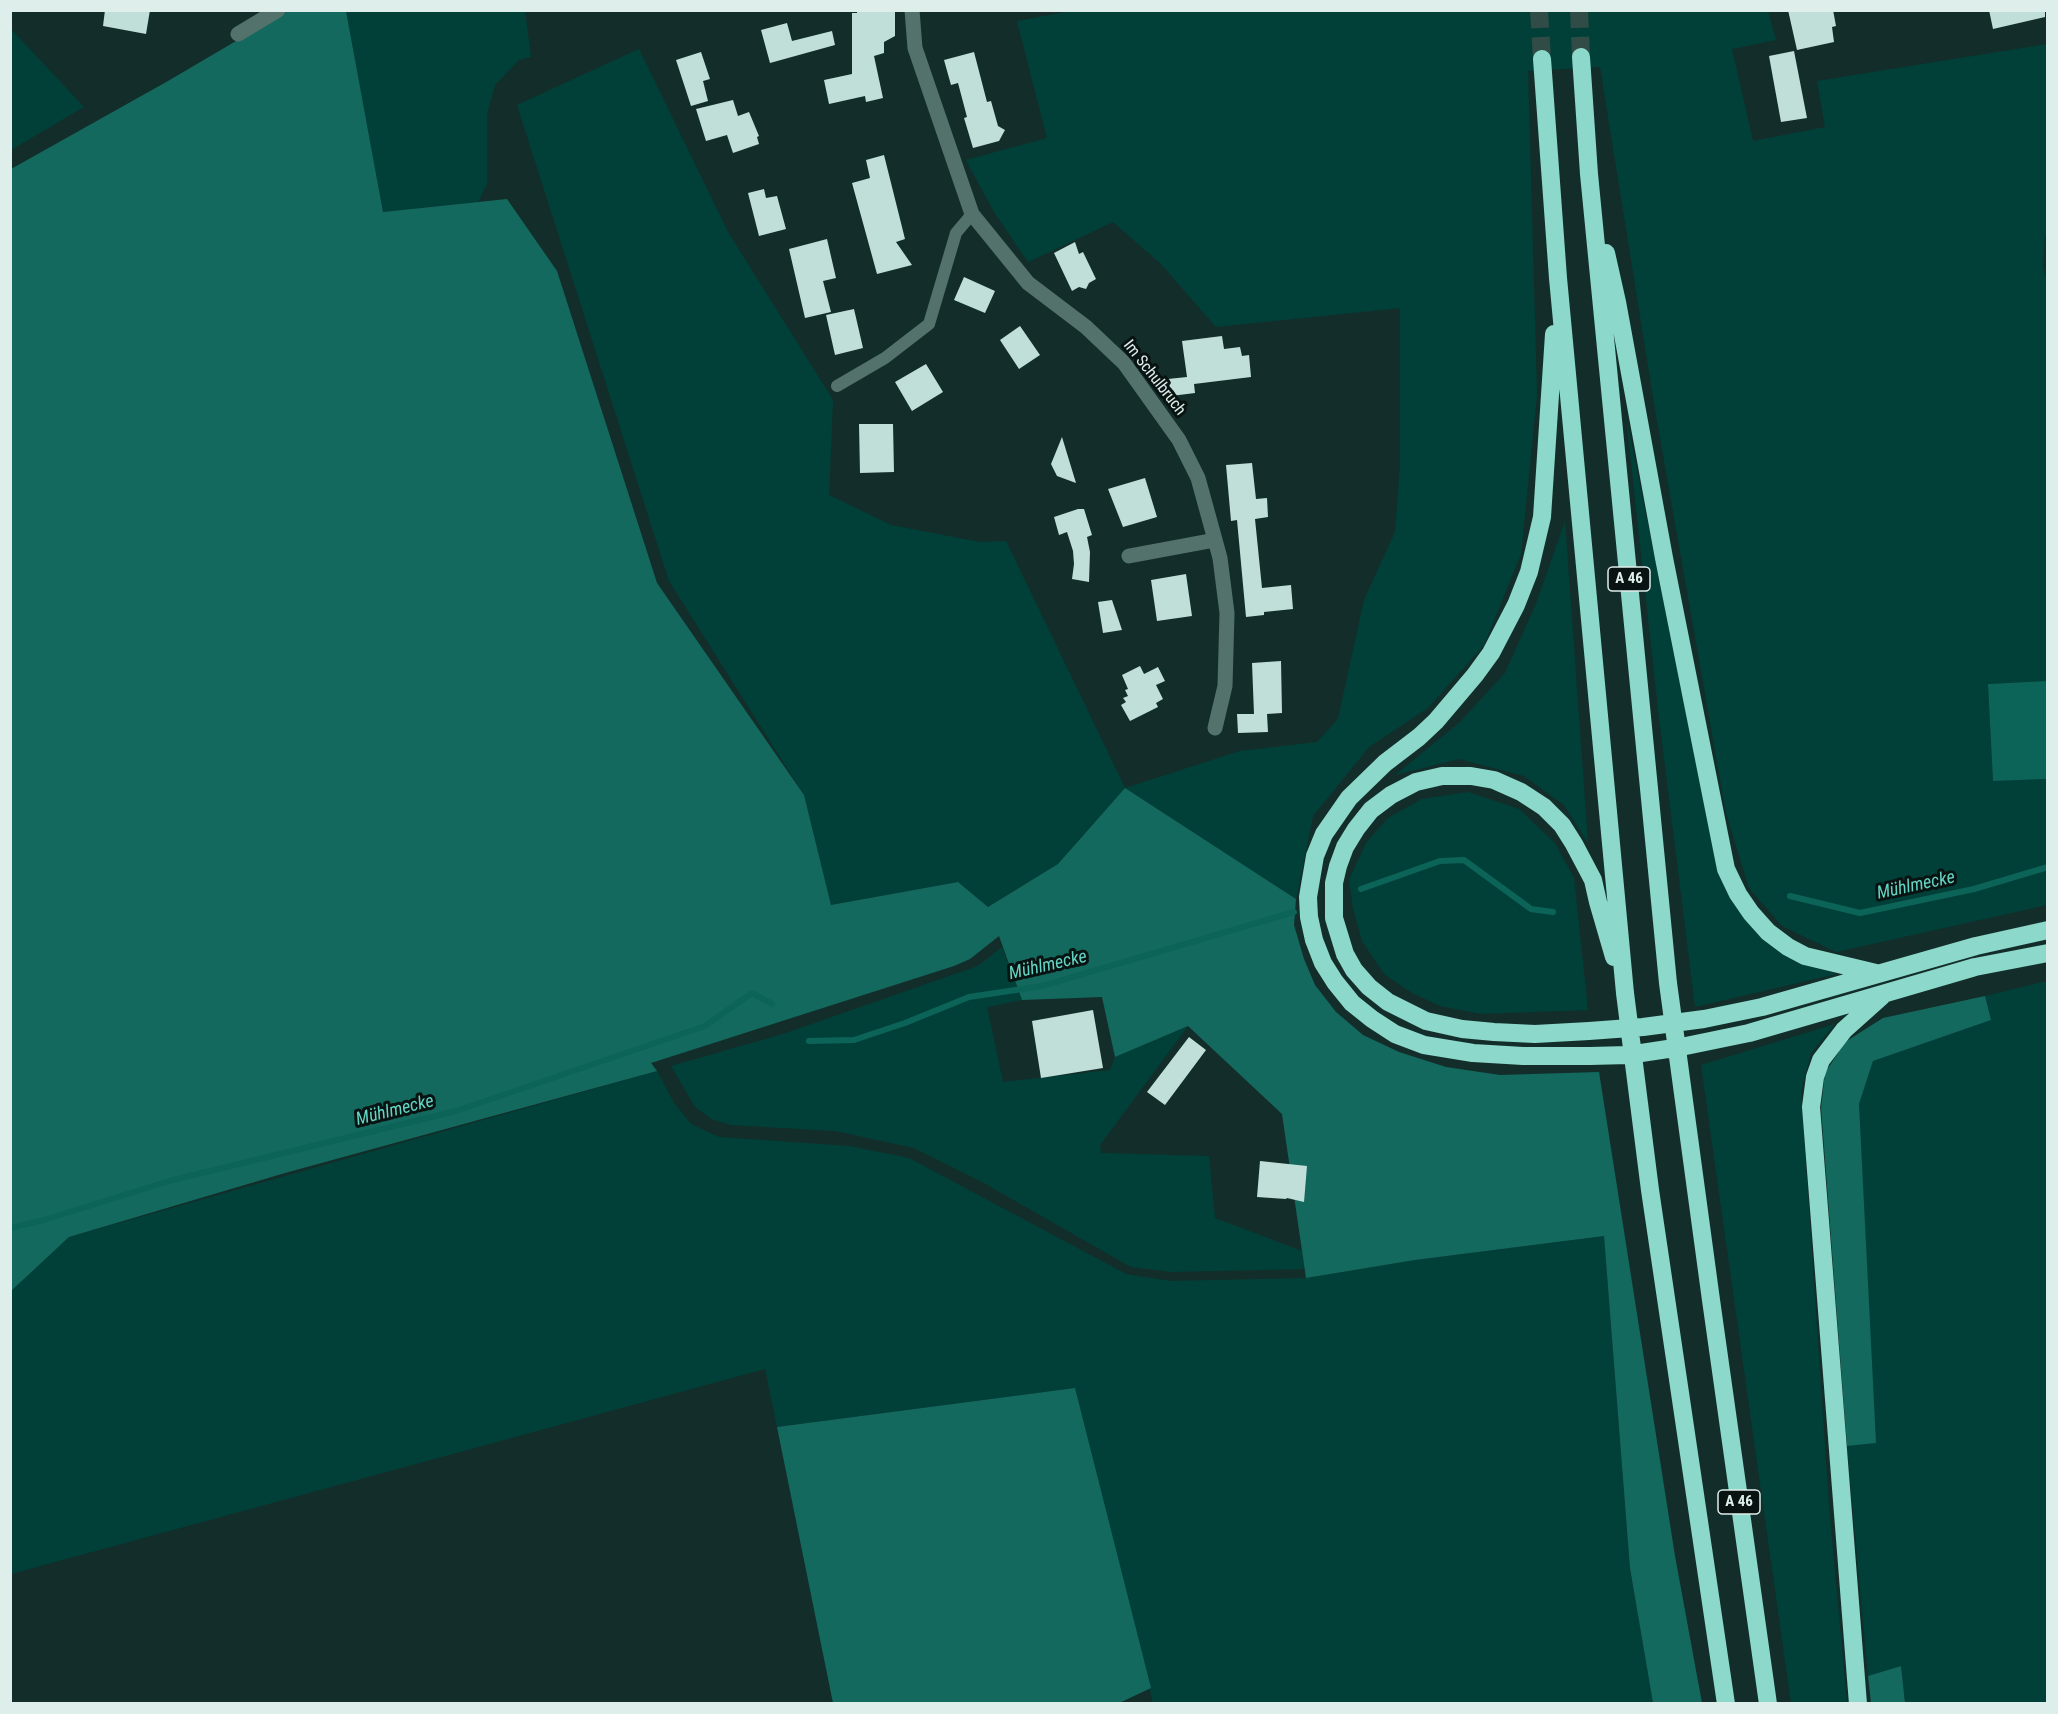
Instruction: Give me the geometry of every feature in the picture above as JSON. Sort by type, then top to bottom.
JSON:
[{"type":"highway","name":"A 46","points":[[1581,57],[1589,174],[1668,983],[1768,1704]]},
{"type":"highway","name":"A 46","points":[[1542,59],[1558,278],[1625,993],[1637,1093],[1726,1704]]},
{"type":"highway","points":[[1589,174],[1617,302],[1664,558],[1726,868],[1738,894],[1751,913],[1768,932],[1788,947],[1805,956],[1878,974]]},
{"type":"highway","points":[[1558,278],[1545,492],[1542,517],[1529,572],[1504,629],[1491,653],[1475,675],[1428,729],[1384,763],[1362,784],[1337,813],[1324,834],[1316,856],[1308,897],[1309,917],[1314,940],[1323,963],[1335,982],[1353,1004],[1372,1019],[1395,1034],[1424,1045],[1473,1053],[1523,1056],[1628,1054],[1681,1047],[1749,1033],[1975,967],[2048,953]]},
{"type":"highway","points":[[1625,993],[1593,880],[1583,860],[1562,825],[1544,807],[1521,792],[1494,780],[1471,776],[1442,776],[1416,782],[1391,795],[1371,810],[1345,847],[1338,866],[1333,902],[1334,918],[1354,970],[1369,987],[1388,1002],[1426,1021],[1444,1026],[1535,1034],[1643,1027],[1704,1019],[1762,1007],[1976,946],[2048,930]]},
{"type":"highway","points":[[1858,1704],[1811,1107],[1815,1077],[1821,1060],[1844,1030],[1886,993]]},
{"type":"street","points":[[238,34],[278,10]]},
{"type":"street","name":"Im Schulbruch","points":[[912,10],[915,48],[972,214],[1028,283],[1086,327],[1124,363],[1179,440],[1198,478],[1220,558],[1227,613],[1225,686],[1215,728]]},
{"type":"street","points":[[1129,556],[1215,540]]},
{"type":"lane","points":[[837,386],[885,358],[929,324],[956,233],[972,214]]},
{"type":"shaded area","points":[[1076,10],[1768,11],[1776,40],[1732,49],[1753,141],[1825,127],[1817,81],[2047,44],[2048,232],[2045,237],[2043,266],[2048,287],[2047,681],[1988,684],[1993,781],[2047,779],[2047,905],[1836,952],[1782,926],[1749,888],[1726,813],[1655,409],[1600,67],[1528,71],[1537,395],[1521,554],[1484,645],[1428,708],[1369,747],[1313,816],[1296,899],[1125,788],[1240,751],[1317,742],[1338,719],[1364,600],[1395,532],[1400,465],[1400,308],[1216,327],[1161,264],[1113,222],[1028,262],[994,212],[966,160],[1047,138],[1017,21]]},
{"type":"shaded area","points":[[287,11],[346,11],[383,212],[507,199],[557,271],[657,583],[804,795],[831,905],[958,882],[988,907],[1058,864],[1125,788],[1296,899],[1294,925],[1315,985],[1336,1012],[1363,1035],[1399,1052],[1446,1067],[1500,1075],[1599,1072],[1675,1556],[1702,1703],[1653,1703],[1630,1568],[1604,1236],[1415,1260],[1306,1278],[1282,1114],[1188,1026],[1115,1057],[1102,997],[1022,1000],[999,936],[970,959],[954,966],[651,1063],[657,1071],[285,1173],[69,1237],[11,1291],[11,169]]},
{"type":"shaded area","points":[[346,11],[525,11],[531,57],[519,60],[495,85],[487,114],[487,184],[478,202],[383,212]]},
{"type":"shaded area","points":[[10,28],[84,107],[11,150],[10,150]]},
{"type":"shaded area","points":[[639,49],[728,232],[833,400],[829,495],[891,525],[980,542],[1006,541],[1125,788],[1058,864],[988,907],[958,882],[831,905],[804,795],[669,581],[517,105]]},
{"type":"shaded area","points":[[1626,416],[1716,859],[1736,907],[1758,935],[1788,956],[1836,974],[1695,1007],[1659,718]]},
{"type":"shaded area","points":[[1565,521],[1588,843],[1564,805],[1524,776],[1459,759],[1395,775],[1459,723],[1505,673],[1536,604]]},
{"type":"shaded area","points":[[2047,681],[2047,779],[1993,781],[1988,684]]},
{"type":"shaded area","points":[[1468,792],[1519,809],[1555,843],[1574,878],[1588,1010],[1481,1014],[1440,1006],[1412,993],[1384,974],[1362,941],[1353,908],[1349,880],[1366,843],[1388,818],[1422,799]]},
{"type":"shaded area","points":[[1002,947],[1022,1000],[987,1007],[1003,1082],[1110,1070],[1115,1057],[1188,1026],[1100,1145],[1101,1153],[1209,1156],[1215,1218],[1302,1251],[1304,1269],[1171,1272],[1131,1267],[982,1182],[914,1148],[835,1131],[731,1125],[713,1120],[695,1107],[671,1066],[783,1034],[978,966]]},
{"type":"shaded area","points":[[2047,981],[2047,1703],[1905,1703],[1901,1666],[1868,1676],[1847,1446],[1875,1443],[1859,1104],[1873,1061],[1990,1020],[1985,996]]},
{"type":"shaded area","points":[[1985,996],[1991,1020],[1873,1061],[1859,1104],[1876,1443],[1847,1446],[1821,1108],[1825,1073],[1845,1042],[1883,1018]]},
{"type":"shaded area","points":[[1835,1024],[1811,1053],[1801,1091],[1829,1506],[1847,1703],[1791,1703],[1701,1065]]},
{"type":"shaded area","points":[[657,1071],[674,1103],[691,1124],[719,1137],[849,1146],[909,1158],[1126,1274],[1170,1281],[1306,1278],[1415,1260],[1604,1236],[1630,1568],[1653,1703],[1153,1703],[1075,1388],[777,1427],[765,1369],[11,1574],[11,1291],[69,1237]]},
{"type":"shaded area","points":[[1075,1388],[1151,1688],[1117,1704],[833,1703],[777,1427]]},
{"type":"shaded area","points":[[1901,1666],[1905,1703],[1871,1703],[1868,1676]]},
{"type":"building","points":[[105,10],[150,10],[146,34],[103,26]]},
{"type":"building","points":[[857,10],[895,10],[895,36],[884,42],[884,53],[874,56],[883,98],[866,102],[865,96],[829,104],[824,80],[852,74],[852,13],[857,13]]},
{"type":"building","points":[[1788,10],[1833,10],[1836,26],[1832,27],[1834,42],[1797,50]]},
{"type":"building","points":[[1989,10],[2045,10],[2045,17],[1993,29]]},
{"type":"building","points":[[787,23],[792,41],[832,31],[835,45],[770,63],[761,30]]},
{"type":"building","points":[[1794,51],[1807,118],[1781,122],[1769,56]]},
{"type":"building","points":[[701,52],[710,79],[703,81],[708,101],[691,106],[676,60]]},
{"type":"building","points":[[974,52],[987,102],[991,101],[998,126],[1005,130],[999,141],[973,148],[964,118],[967,117],[958,83],[951,85],[944,60]]},
{"type":"building","points":[[733,100],[738,116],[749,112],[759,136],[757,137],[759,144],[733,153],[727,135],[706,141],[696,109]]},
{"type":"building","points":[[884,155],[905,239],[896,242],[912,265],[877,274],[852,183],[870,178],[866,160]]},
{"type":"building","points":[[764,189],[766,198],[777,196],[786,229],[759,236],[748,193]]},
{"type":"building","points":[[827,239],[836,278],[823,281],[831,312],[805,318],[789,249]]},
{"type":"building","points":[[1075,242],[1079,254],[1083,252],[1096,279],[1089,283],[1086,289],[1079,287],[1072,291],[1054,253]]},
{"type":"building","points":[[964,277],[995,291],[985,313],[954,300]]},
{"type":"building","points":[[854,309],[863,348],[835,355],[826,315]]},
{"type":"building","points":[[1020,326],[1040,355],[1019,369],[1000,340]]},
{"type":"building","points":[[1222,336],[1224,349],[1240,347],[1242,356],[1249,355],[1251,377],[1194,384],[1195,393],[1171,396],[1168,379],[1187,377],[1182,341]]},
{"type":"building","points":[[926,364],[943,392],[912,411],[895,382]]},
{"type":"building","points":[[859,424],[893,424],[894,472],[860,473]]},
{"type":"building","points":[[1062,437],[1076,483],[1057,476],[1051,464]]},
{"type":"building","points":[[1252,463],[1256,499],[1267,498],[1268,517],[1255,519],[1262,588],[1291,585],[1293,609],[1264,612],[1264,615],[1246,617],[1237,520],[1231,521],[1226,465]]},
{"type":"building","points":[[1145,478],[1157,517],[1123,527],[1108,489]]},
{"type":"building","points":[[1084,509],[1092,535],[1087,537],[1090,552],[1089,582],[1072,579],[1073,551],[1067,532],[1059,535],[1054,517]]},
{"type":"building","points":[[1186,574],[1192,616],[1157,621],[1151,580]]},
{"type":"building","points":[[1112,600],[1122,630],[1103,633],[1098,602]]},
{"type":"building","points":[[1281,661],[1282,713],[1267,714],[1268,732],[1238,733],[1237,714],[1254,714],[1252,663]]},
{"type":"building","points":[[1140,666],[1144,674],[1158,667],[1165,681],[1156,685],[1163,699],[1156,703],[1158,707],[1130,721],[1121,705],[1126,702],[1123,698],[1128,696],[1125,690],[1128,689],[1122,675]]},
{"type":"building","points":[[1093,1010],[1103,1068],[1041,1078],[1032,1021]]},
{"type":"building","points":[[1189,1037],[1206,1050],[1165,1105],[1147,1092]]},
{"type":"building","points":[[1260,1161],[1307,1166],[1304,1202],[1287,1198],[1257,1197]]},
{"type":"waterway","name":"Mühlmecke","points":[[1361,889],[1440,861],[1464,860],[1531,909],[1553,912]]},
{"type":"waterway","name":"Mühlmecke","points":[[1790,896],[1860,913],[1974,889],[2048,867]]},
{"type":"waterway","name":"Mühlmecke","points":[[809,1041],[854,1040],[905,1023],[969,997],[1042,986],[1294,912]]},
{"type":"waterway","name":"Mühlmecke","points":[[10,1228],[44,1220],[169,1181],[456,1111],[705,1026],[752,993],[772,1004]]},
{"type":"tunnel","points":[[1539,10],[1542,59]]},
{"type":"tunnel","points":[[1579,10],[1581,57]]}]
